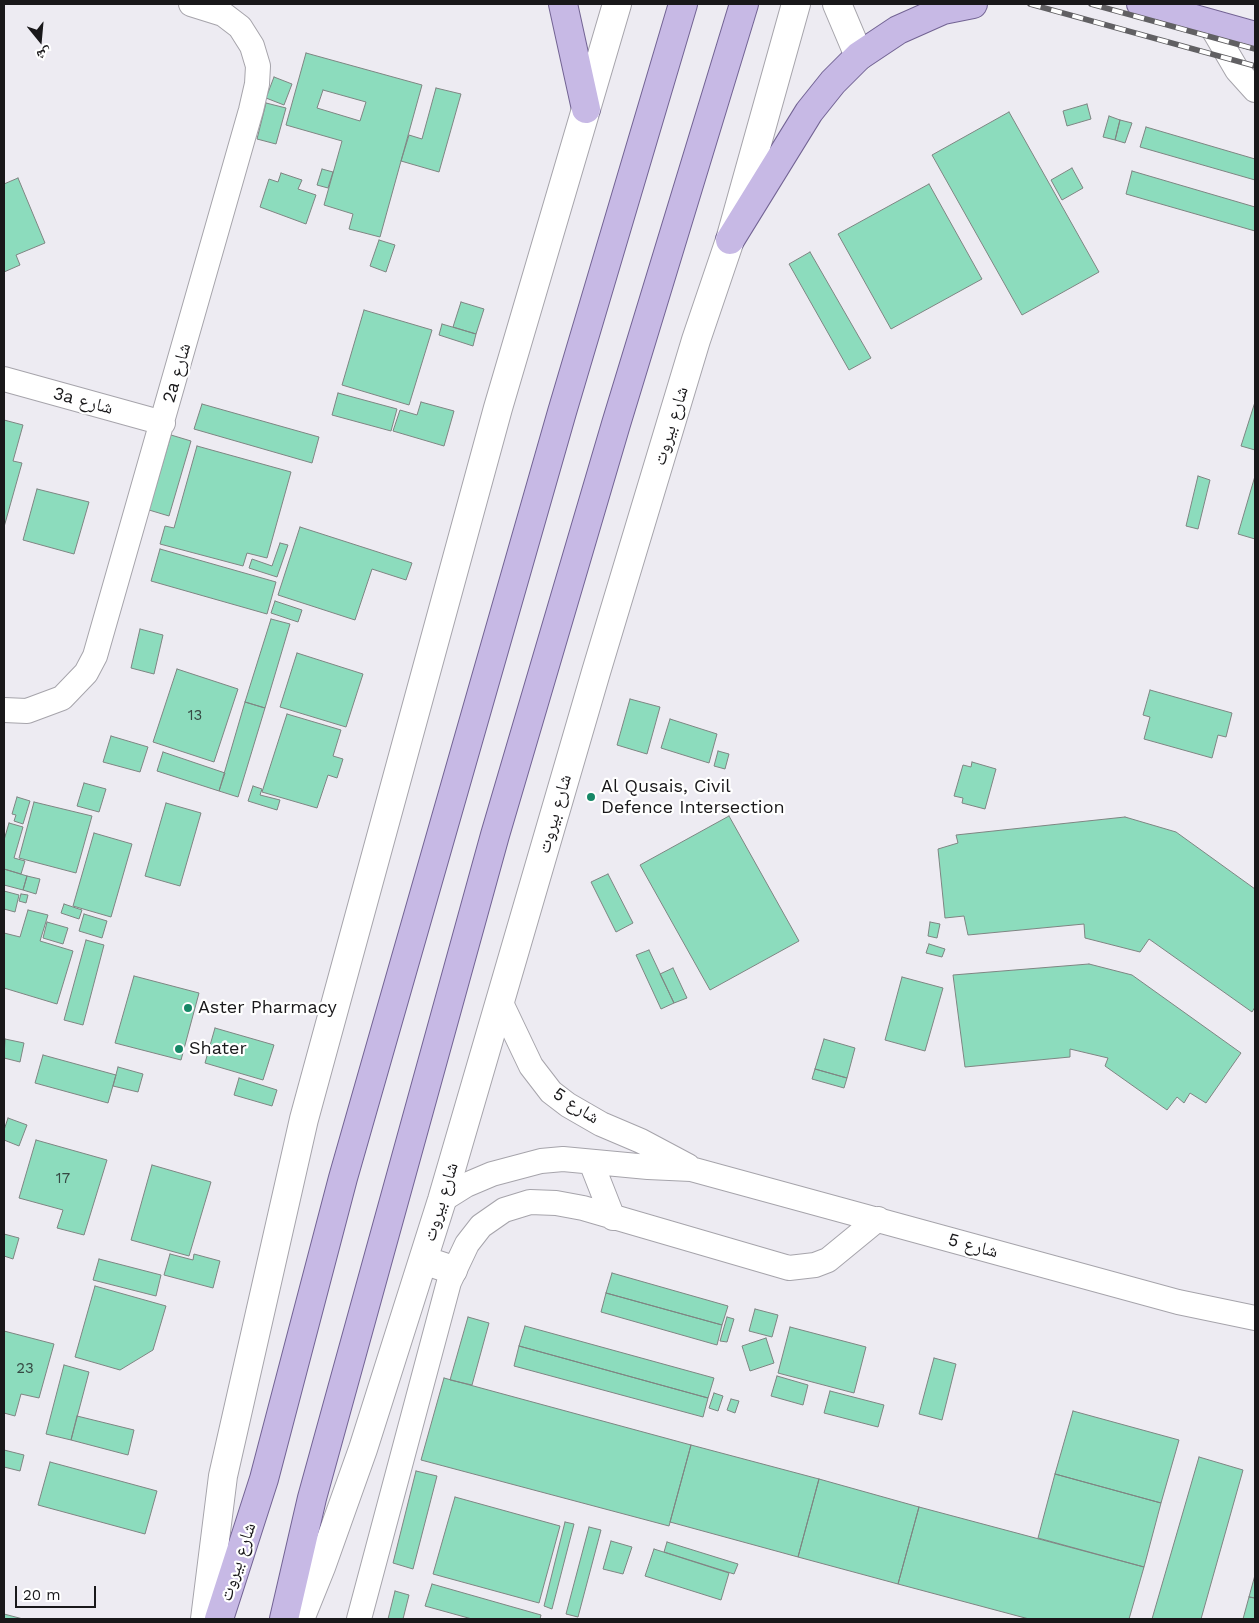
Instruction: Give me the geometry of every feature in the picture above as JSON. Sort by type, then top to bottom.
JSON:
[{"type":"main road","points":[[563,4],[586,109]]},
{"type":"main road","name":"شارع بيروت","points":[[205,1619],[223,1476],[304,1119],[493,426],[618,4]]},
{"type":"main road","name":"شارع بيروت","points":[[219,1619],[264,1480],[351,1150],[562,412],[683,4]]},
{"type":"main road","points":[[284,1619],[312,1498],[492,845],[610,443],[744,4]]},
{"type":"main road","name":"شارع بيروت","points":[[300,1619],[321,1568],[363,1449],[442,1200],[501,1003],[598,662],[696,340],[730,240],[796,4]]},
{"type":"main road","points":[[837,4],[859,56]]},
{"type":"main road","points":[[730,240],[809,112],[833,82],[859,56],[898,30],[943,10],[973,4]]},
{"type":"main road","points":[[1141,4],[1255,36]]},
{"type":"main road","points":[[423,1260],[453,1270]]},
{"type":"street","name":"2a شارع","points":[[186,4],[217,21],[231,35],[242,51],[250,76],[251,110]]},
{"type":"street","name":"2a شارع","points":[[4,710],[27,711],[62,698],[86,672],[103,636],[251,110],[257,84],[258,66],[252,46],[240,27],[223,14],[192,4]]},
{"type":"street","points":[[1210,24],[1237,70],[1255,90]]},
{"type":"street","name":"3a شارع","points":[[4,379],[163,423]]},
{"type":"street","name":"2a شارع","points":[[4,716],[32,722],[51,719],[72,710],[87,694],[94,678],[101,659],[103,636]]},
{"type":"street","name":"شارع 5","points":[[501,1003],[531,1066],[551,1092],[568,1105],[601,1124],[642,1141],[691,1168]]},
{"type":"street","name":"شارع 5","points":[[442,1200],[466,1185],[492,1174],[520,1165],[562,1159],[691,1168],[1178,1302],[1255,1318]]},
{"type":"street","points":[[591,1162],[613,1218]]},
{"type":"street","points":[[359,1619],[453,1270],[466,1244],[481,1226],[504,1210],[530,1202],[556,1203],[789,1268],[815,1265],[828,1260],[878,1219]]},
{"type":"building","points":[[306,53],[422,85],[380,237],[349,229],[353,214],[324,205],[342,141],[286,125]],"holes":[[[323,90],[366,102],[360,121],[317,108]]]},
{"type":"building","points":[[274,77],[292,84],[284,105],[266,98]]},
{"type":"building","points":[[436,88],[461,94],[439,172],[401,161],[409,135],[422,139]]},
{"type":"building","points":[[266,103],[286,108],[276,144],[257,139]]},
{"type":"building","points":[[1087,104],[1091,119],[1067,126],[1063,111]]},
{"type":"building","points":[[1009,112],[1099,272],[1022,315],[932,155]]},
{"type":"building","points":[[1109,116],[1120,120],[1115,140],[1103,137]]},
{"type":"building","points":[[1120,120],[1132,123],[1125,143],[1115,140]]},
{"type":"building","points":[[1146,127],[1255,159],[1255,180],[1140,147]]},
{"type":"building","points":[[1072,168],[1083,188],[1062,200],[1051,180]]},
{"type":"building","points":[[322,169],[333,172],[328,188],[317,185]]},
{"type":"building","points":[[1132,171],[1255,207],[1255,231],[1126,194]]},
{"type":"building","points":[[281,173],[302,180],[298,189],[316,195],[306,224],[260,207],[269,179],[278,182]]},
{"type":"building","points":[[18,178],[45,243],[16,255],[20,265],[4,272],[4,184]]},
{"type":"building","points":[[929,184],[982,279],[891,329],[838,234]]},
{"type":"building","points":[[379,240],[395,245],[386,272],[370,266]]},
{"type":"building","points":[[810,252],[871,358],[849,370],[789,264]]},
{"type":"building","points":[[461,302],[484,309],[476,334],[453,327]]},
{"type":"building","points":[[364,310],[432,330],[409,405],[342,385]]},
{"type":"building","points":[[442,324],[476,334],[473,346],[439,335]]},
{"type":"building","points":[[338,393],[397,409],[391,431],[332,415]]},
{"type":"building","points":[[421,402],[454,411],[444,446],[393,431],[400,410],[417,415]]},
{"type":"building","points":[[1255,402],[1255,450],[1241,446]]},
{"type":"building","points":[[202,404],[319,437],[312,463],[194,429]]},
{"type":"building","points":[[4,420],[23,425],[13,461],[22,463],[4,527]]},
{"type":"building","points":[[171,435],[191,441],[169,516],[149,510]]},
{"type":"building","points":[[197,446],[291,472],[267,558],[247,553],[243,566],[160,544],[165,526],[174,528]]},
{"type":"building","points":[[1198,476],[1210,480],[1198,529],[1186,526]]},
{"type":"building","points":[[1255,476],[1255,539],[1238,534]]},
{"type":"building","points":[[37,489],[89,502],[74,554],[23,540]]},
{"type":"building","points":[[300,527],[412,563],[406,580],[372,569],[355,620],[278,595]]},
{"type":"building","points":[[280,543],[288,545],[277,577],[249,568],[252,559],[272,566]]},
{"type":"building","points":[[160,549],[276,582],[267,614],[151,581]]},
{"type":"building","points":[[275,601],[302,610],[298,622],[271,613]]},
{"type":"building","points":[[271,619],[290,624],[265,708],[245,702]]},
{"type":"building","points":[[140,629],[163,635],[154,674],[131,668]]},
{"type":"building","points":[[297,653],[363,674],[346,727],[280,707]]},
{"type":"building","points":[[177,669],[238,689],[214,762],[153,742]]},
{"type":"building","points":[[1150,690],[1232,713],[1226,737],[1218,735],[1212,758],[1144,739],[1150,717],[1143,715]]},
{"type":"building","points":[[630,699],[660,707],[647,754],[617,745]]},
{"type":"building","points":[[245,702],[265,708],[238,797],[219,791]]},
{"type":"building","points":[[287,714],[341,730],[333,756],[343,759],[337,778],[328,775],[317,808],[262,792]]},
{"type":"building","points":[[670,719],[717,734],[709,763],[661,748]]},
{"type":"building","points":[[111,736],[148,747],[140,772],[103,762]]},
{"type":"building","points":[[718,751],[729,754],[725,769],[714,766]]},
{"type":"building","points":[[163,752],[225,773],[219,791],[157,771]]},
{"type":"building","points":[[972,762],[996,769],[985,809],[962,803],[963,798],[954,796],[963,765],[971,767]]},
{"type":"building","points":[[84,783],[106,789],[99,812],[77,806]]},
{"type":"building","points":[[253,786],[262,789],[260,795],[280,800],[277,810],[248,801]]},
{"type":"building","points":[[17,797],[30,801],[23,824],[14,821],[16,815],[12,814]]},
{"type":"building","points":[[34,802],[92,816],[76,873],[19,858]]},
{"type":"building","points":[[166,803],[201,813],[180,886],[145,876]]},
{"type":"building","points":[[729,816],[799,941],[710,990],[640,865]]},
{"type":"building","points":[[1125,817],[1176,832],[1255,889],[1255,1007],[1252,1012],[1149,939],[1140,952],[1085,938],[1084,924],[968,935],[964,916],[945,918],[938,849],[958,843],[956,835]]},
{"type":"building","points":[[9,823],[23,827],[14,858],[25,861],[21,874],[4,869],[4,840]]},
{"type":"building","points":[[94,833],[132,844],[111,917],[73,906]]},
{"type":"building","points":[[4,869],[27,876],[23,890],[4,885]]},
{"type":"building","points":[[608,874],[633,923],[616,932],[591,882]]},
{"type":"building","points":[[27,876],[40,879],[36,894],[23,890]]},
{"type":"building","points":[[4,891],[19,895],[15,912],[4,909]]},
{"type":"building","points":[[21,894],[28,895],[26,903],[19,901]]},
{"type":"building","points":[[64,904],[82,910],[79,919],[61,913]]},
{"type":"building","points":[[28,910],[48,915],[40,941],[73,951],[57,1004],[4,988],[4,933],[20,937]]},
{"type":"building","points":[[84,914],[107,921],[102,938],[79,931]]},
{"type":"building","points":[[47,922],[68,928],[63,944],[43,938]]},
{"type":"building","points":[[930,922],[940,924],[937,938],[928,936]]},
{"type":"building","points":[[86,940],[104,945],[83,1025],[64,1020]]},
{"type":"building","points":[[929,944],[945,949],[942,957],[926,953]]},
{"type":"building","points":[[649,950],[674,1003],[661,1009],[636,955]]},
{"type":"building","points":[[1089,964],[1132,975],[1241,1053],[1206,1103],[1190,1093],[1184,1103],[1177,1097],[1167,1110],[1105,1066],[1108,1058],[1070,1049],[1070,1057],[965,1067],[953,975]]},
{"type":"building","points":[[673,968],[687,998],[674,1003],[660,974]]},
{"type":"building","points":[[134,976],[199,993],[181,1060],[115,1043]]},
{"type":"building","points":[[902,977],[943,988],[925,1051],[885,1040]]},
{"type":"building","points":[[215,1028],[274,1045],[263,1080],[205,1063]]},
{"type":"building","points":[[5,1039],[24,1043],[20,1062],[4,1058]]},
{"type":"building","points":[[824,1039],[855,1048],[847,1078],[815,1069]]},
{"type":"building","points":[[43,1055],[116,1075],[108,1103],[35,1083]]},
{"type":"building","points":[[118,1067],[143,1074],[138,1092],[113,1086]]},
{"type":"building","points":[[815,1069],[847,1078],[844,1088],[812,1079]]},
{"type":"building","points":[[239,1078],[277,1090],[272,1106],[234,1095]]},
{"type":"building","points":[[8,1118],[27,1125],[19,1146],[4,1140],[4,1130]]},
{"type":"building","points":[[36,1140],[107,1160],[84,1235],[57,1228],[63,1210],[19,1198]]},
{"type":"building","points":[[152,1165],[211,1182],[189,1256],[131,1240]]},
{"type":"building","points":[[4,1234],[19,1238],[13,1259],[4,1256]]},
{"type":"building","points":[[170,1254],[193,1260],[194,1254],[220,1261],[213,1288],[164,1275]]},
{"type":"building","points":[[99,1259],[161,1275],[156,1296],[93,1280]]},
{"type":"building","points":[[612,1273],[728,1306],[722,1325],[606,1293]]},
{"type":"building","points":[[95,1286],[166,1306],[153,1350],[120,1370],[75,1357]]},
{"type":"building","points":[[606,1293],[722,1325],[717,1345],[601,1312]]},
{"type":"building","points":[[755,1309],[778,1315],[772,1337],[749,1331]]},
{"type":"building","points":[[468,1317],[489,1323],[472,1385],[450,1380]]},
{"type":"building","points":[[727,1317],[734,1319],[727,1342],[720,1341]]},
{"type":"building","points":[[525,1326],[714,1378],[708,1398],[519,1346]]},
{"type":"building","points":[[790,1327],[866,1347],[854,1393],[778,1373]]},
{"type":"building","points":[[4,1331],[54,1344],[39,1398],[21,1394],[15,1416],[4,1413]]},
{"type":"building","points":[[766,1338],[774,1363],[750,1371],[742,1346]]},
{"type":"building","points":[[519,1346],[708,1398],[703,1417],[514,1366]]},
{"type":"building","points":[[934,1358],[956,1364],[942,1420],[919,1414]]},
{"type":"building","points":[[64,1365],[89,1372],[71,1440],[46,1434]]},
{"type":"building","points":[[777,1376],[808,1385],[803,1405],[771,1396]]},
{"type":"building","points":[[444,1378],[691,1445],[669,1526],[421,1460]]},
{"type":"building","points":[[830,1391],[884,1405],[878,1427],[824,1413]]},
{"type":"building","points":[[714,1393],[723,1396],[718,1411],[709,1408]]},
{"type":"building","points":[[731,1399],[739,1401],[735,1413],[727,1410]]},
{"type":"building","points":[[1073,1411],[1179,1440],[1161,1503],[1055,1474]]},
{"type":"building","points":[[77,1416],[134,1430],[128,1455],[71,1440]]},
{"type":"building","points":[[691,1445],[819,1479],[798,1557],[670,1522]]},
{"type":"building","points":[[4,1450],[24,1455],[20,1471],[4,1467]]},
{"type":"building","points":[[1199,1457],[1243,1470],[1201,1619],[1152,1619]]},
{"type":"building","points":[[50,1462],[157,1491],[145,1534],[38,1505]]},
{"type":"building","points":[[416,1471],[437,1476],[413,1569],[393,1563]]},
{"type":"building","points":[[1055,1474],[1161,1503],[1144,1567],[1038,1538]]},
{"type":"building","points":[[819,1479],[919,1507],[898,1584],[798,1557]]},
{"type":"building","points":[[455,1497],[560,1526],[539,1603],[433,1574]]},
{"type":"building","points":[[919,1507],[1144,1567],[1129,1619],[1029,1619],[898,1584]]},
{"type":"building","points":[[565,1522],[574,1524],[552,1609],[544,1606]]},
{"type":"building","points":[[589,1527],[601,1530],[578,1617],[566,1614]]},
{"type":"building","points":[[611,1541],[632,1547],[623,1574],[603,1569]]},
{"type":"building","points":[[667,1542],[738,1564],[734,1574],[664,1552]]},
{"type":"building","points":[[654,1549],[729,1573],[721,1600],[645,1576]]},
{"type":"building","points":[[1255,1575],[1255,1598],[1249,1597]]},
{"type":"building","points":[[432,1584],[541,1615],[540,1619],[472,1619],[425,1606]]},
{"type":"building","points":[[395,1591],[409,1595],[403,1619],[388,1619]]},
{"type":"building","points":[[1249,1597],[1255,1598],[1255,1619],[1243,1619]]},
{"type":"building","points":[[4,1614],[23,1619],[4,1619]]},
{"type":"railway","points":[[1030,4],[1255,66]]},
{"type":"railway","points":[[1091,4],[1255,49]]},
{"type":"place","name":"Al Qusais, Civil Defence Intersection","points":[[591,797]]},
{"type":"place","name":"Aster Pharmacy","points":[[188,1008]]},
{"type":"place","name":"Shater","points":[[179,1049]]}]
